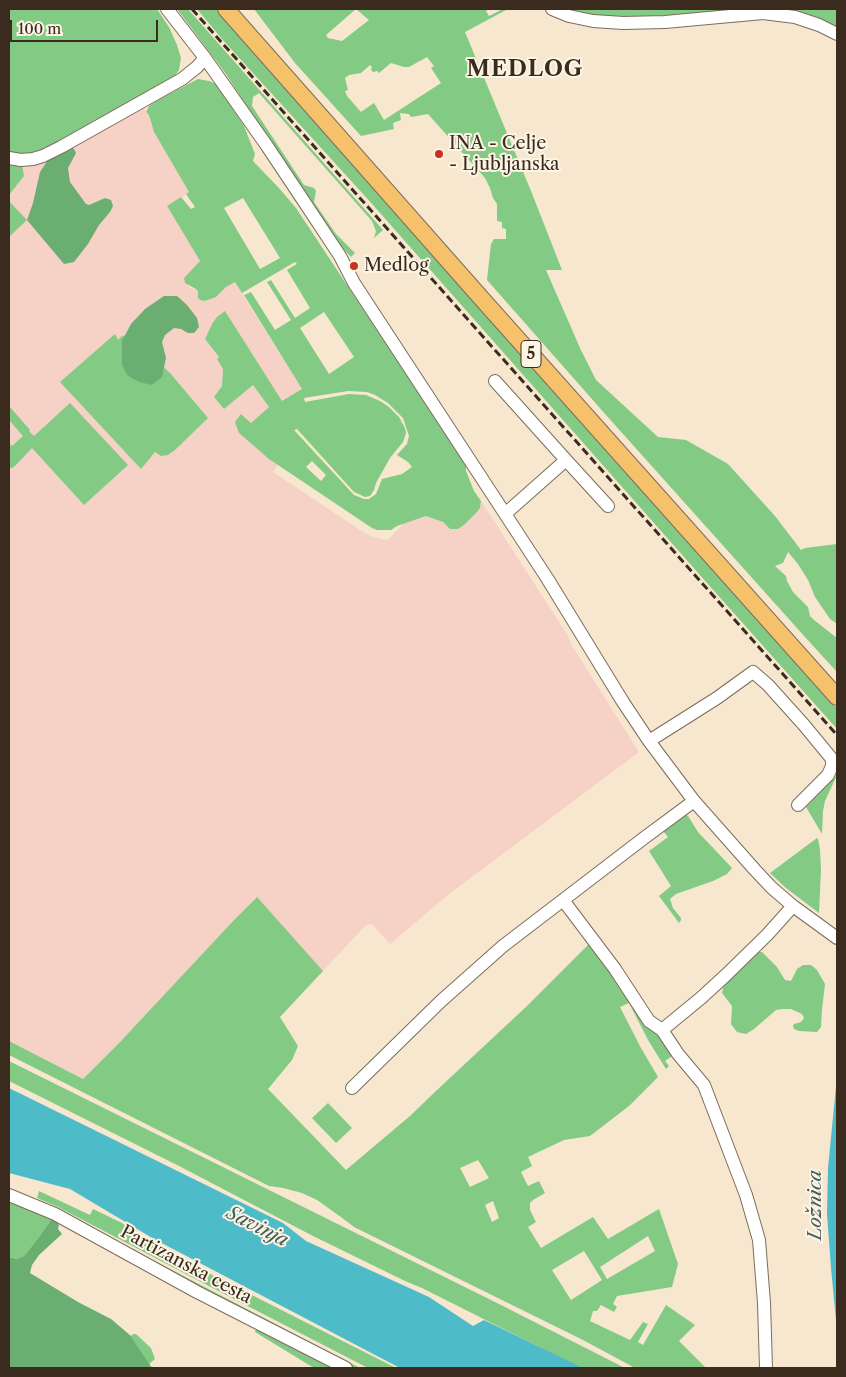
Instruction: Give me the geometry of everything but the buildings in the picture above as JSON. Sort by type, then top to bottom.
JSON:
[{"type":"main road","name":"5","points":[[226,9],[482,300],[837,697]]},
{"type":"street","points":[[167,9],[205,58],[320,225],[340,256],[354,283],[547,578],[649,741],[694,801],[772,888],[837,938]]},
{"type":"street","points":[[552,9],[569,16],[594,21],[623,23],[665,22],[763,13],[795,17],[819,25],[837,34]]},
{"type":"street","points":[[9,158],[33,159],[61,148],[182,79],[205,58]]},
{"type":"street","points":[[495,381],[608,506]]},
{"type":"street","points":[[505,514],[566,460]]},
{"type":"street","points":[[649,741],[753,672],[768,685],[804,725],[832,760],[832,766],[828,775],[798,805]]},
{"type":"street","points":[[352,1088],[441,1001],[503,946],[694,801]]},
{"type":"street","points":[[563,900],[615,969],[648,1021],[662,1030],[678,1054],[704,1085],[746,1195],[760,1240],[766,1368]]},
{"type":"street","points":[[662,1030],[701,998],[768,935],[793,906]]},
{"type":"street","name":"Partizanska cesta","points":[[9,1195],[55,1214],[197,1292],[346,1368]]},
{"type":"shaded area","points":[[144,108],[149,115],[154,132],[190,192],[167,206],[200,261],[184,278],[189,287],[198,292],[200,300],[205,301],[216,297],[226,287],[235,282],[302,389],[282,402],[225,311],[212,324],[205,339],[219,357],[217,359],[223,369],[222,386],[214,397],[224,409],[253,385],[269,407],[251,423],[242,414],[239,433],[278,465],[273,472],[373,537],[388,540],[404,523],[426,516],[443,522],[450,529],[458,529],[476,513],[480,508],[481,501],[568,636],[572,646],[639,752],[449,894],[390,944],[372,924],[366,925],[323,971],[256,897],[83,1079],[9,1041],[9,237],[27,220],[9,201],[9,195],[24,176],[22,163],[84,141]]},
{"type":"green space","points":[[9,9],[157,9],[169,27],[177,45],[181,58],[179,70],[172,80],[53,146],[28,155],[9,153]]},
{"type":"green space","points":[[177,9],[188,9],[383,230],[374,238],[376,231],[372,221],[259,93],[253,97],[252,106],[304,185],[314,188],[316,191],[314,202],[336,234],[355,253],[351,257],[331,236],[226,74]]},
{"type":"green space","points":[[197,9],[218,9],[264,65],[334,141],[837,708],[837,729],[373,205]]},
{"type":"green space","points":[[254,9],[356,9],[489,9],[486,11],[489,16],[503,9],[508,9],[465,32],[562,270],[546,270],[580,348],[596,380],[658,437],[686,440],[728,464],[775,516],[801,550],[837,544],[837,624],[830,619],[815,597],[808,580],[788,552],[783,563],[775,566],[786,576],[793,592],[808,607],[810,616],[837,638],[837,672],[487,280],[491,244],[494,239],[506,239],[506,229],[502,228],[502,222],[497,221],[497,204],[485,178],[428,114],[411,117],[409,114],[400,113],[401,120],[393,123],[394,129],[361,136],[295,63]],"holes":[[[356,9],[369,20],[342,41],[328,38],[326,35]],[[427,57],[434,66],[431,68],[441,83],[384,120],[374,103],[361,112],[347,96],[345,91],[348,90],[345,78],[349,75],[361,73],[370,65],[373,72],[377,71],[379,73],[391,63],[409,67]]]},
{"type":"green space","points":[[559,9],[837,9],[837,30],[820,22],[701,15],[592,17]]},
{"type":"green space","points":[[198,79],[216,84],[244,126],[255,154],[253,161],[296,208],[466,465],[466,471],[474,491],[481,501],[480,508],[464,525],[458,529],[450,529],[443,522],[426,516],[391,530],[372,528],[269,459],[239,433],[235,422],[241,414],[251,423],[269,407],[253,385],[224,409],[214,397],[222,386],[223,369],[217,359],[219,357],[205,339],[212,324],[225,311],[282,401],[302,389],[244,295],[251,292],[275,330],[291,320],[267,282],[271,280],[295,318],[310,308],[287,270],[297,264],[295,262],[242,293],[235,282],[226,287],[216,297],[205,301],[198,298],[196,289],[185,283],[184,278],[200,261],[167,206],[181,197],[191,209],[195,207],[186,194],[189,192],[154,132],[149,115],[146,112],[149,106]],"holes":[[[243,198],[280,258],[260,269],[224,208]],[[324,312],[354,357],[329,374],[300,328]],[[348,391],[367,392],[388,403],[403,418],[409,436],[407,444],[397,455],[412,467],[402,474],[382,479],[376,494],[369,499],[354,495],[294,430],[297,429],[354,492],[365,497],[370,496],[390,458],[403,442],[406,433],[405,428],[399,417],[389,407],[366,395],[349,394],[305,402],[304,398]],[[312,461],[326,475],[321,481],[306,467]]]},
{"type":"green space","points":[[71,147],[76,153],[68,168],[70,182],[86,204],[89,205],[105,198],[111,200],[113,206],[74,262],[64,264],[27,220],[40,172],[48,160]]},
{"type":"green space","points":[[9,160],[22,163],[24,176],[9,195]]},
{"type":"green space","points":[[9,201],[27,220],[9,237]]},
{"type":"green space","points":[[164,296],[177,296],[197,318],[199,327],[194,333],[174,328],[165,335],[162,342],[166,358],[162,377],[152,385],[139,382],[128,376],[122,365],[122,341],[131,324],[145,309]]},
{"type":"green space","points":[[115,334],[118,340],[122,336],[128,335],[170,373],[208,418],[175,450],[168,455],[161,456],[155,452],[141,469],[60,382]]},
{"type":"green space","points":[[70,403],[128,465],[84,505],[32,448],[15,466],[9,468],[9,443],[12,446],[23,436],[9,420],[9,406],[34,436]]},
{"type":"green space","points":[[837,775],[825,801],[822,834],[806,807]]},
{"type":"green space","points":[[685,814],[698,832],[732,868],[727,874],[713,881],[676,894],[670,899],[673,908],[681,918],[679,923],[659,896],[671,886],[649,851],[668,837],[663,831]]},
{"type":"green space","points":[[817,838],[820,849],[821,870],[819,913],[786,888],[770,873]]},
{"type":"green space","points":[[257,897],[323,971],[280,1017],[298,1046],[292,1060],[268,1089],[346,1170],[410,1116],[527,1006],[591,942],[672,1056],[665,1061],[669,1066],[666,1069],[648,1040],[629,1003],[620,1007],[658,1077],[629,1106],[590,1136],[564,1140],[528,1157],[532,1166],[521,1172],[528,1186],[539,1181],[545,1193],[530,1203],[530,1210],[536,1222],[528,1227],[541,1248],[593,1217],[608,1239],[659,1209],[678,1264],[672,1287],[617,1296],[613,1304],[617,1307],[614,1312],[601,1305],[597,1311],[593,1311],[590,1321],[630,1340],[643,1322],[648,1324],[638,1342],[643,1345],[666,1305],[695,1325],[679,1341],[706,1368],[635,1368],[583,1340],[354,1227],[317,1200],[302,1193],[269,1186],[9,1055],[9,1041],[83,1079]],"holes":[[[478,1160],[489,1178],[470,1187],[460,1168]],[[493,1201],[499,1218],[492,1222],[485,1205]],[[648,1236],[655,1251],[607,1279],[600,1267]],[[584,1251],[602,1280],[571,1300],[552,1270]]]},
{"type":"green space","points":[[755,952],[762,952],[777,967],[785,980],[791,981],[797,969],[803,965],[811,965],[817,970],[825,984],[821,1027],[817,1032],[794,1029],[794,1024],[801,1022],[804,1018],[802,1014],[791,1009],[782,1009],[776,1010],[746,1034],[737,1032],[731,1024],[732,1006],[722,993],[724,984]]},
{"type":"green space","points":[[9,1061],[625,1368],[581,1368],[422,1288],[313,1236],[9,1081]]},
{"type":"green space","points":[[328,1103],[352,1128],[336,1143],[312,1118]]},
{"type":"green space","points":[[39,1191],[90,1215],[93,1209],[122,1223],[161,1249],[396,1368],[368,1368],[58,1207],[37,1198]]},
{"type":"green space","points":[[9,1198],[53,1217],[24,1256],[17,1259],[9,1257]]},
{"type":"green space","points":[[53,1217],[59,1225],[58,1229],[62,1234],[39,1255],[32,1265],[30,1273],[78,1302],[111,1319],[131,1336],[152,1368],[9,1368],[9,1257],[17,1259],[24,1256]]},
{"type":"green space","points":[[90,1226],[360,1368],[353,1368],[90,1231]]},
{"type":"green space","points":[[256,1328],[332,1368],[314,1368],[255,1332]]},
{"type":"green space","points":[[136,1334],[151,1348],[155,1359],[149,1364],[131,1336]]},
{"type":"water","points":[[837,1076],[837,1331],[827,1214],[828,1168]]},
{"type":"water","name":"Savinja","points":[[9,1088],[283,1223],[306,1241],[429,1297],[473,1326],[484,1320],[583,1368],[400,1368],[154,1239],[70,1189],[9,1173]]},
{"type":"railway","points":[[192,9],[837,735]]},
{"type":"place","name":"INA - Celje - Ljubljanska","points":[[439,154]]},
{"type":"place","name":"Medlog","points":[[354,266]]},
{"type":"district","name":"MEDLOG","points":[[525,70]]},
{"type":"water label","name":"Ložnica","points":[[816,1205]]}]
